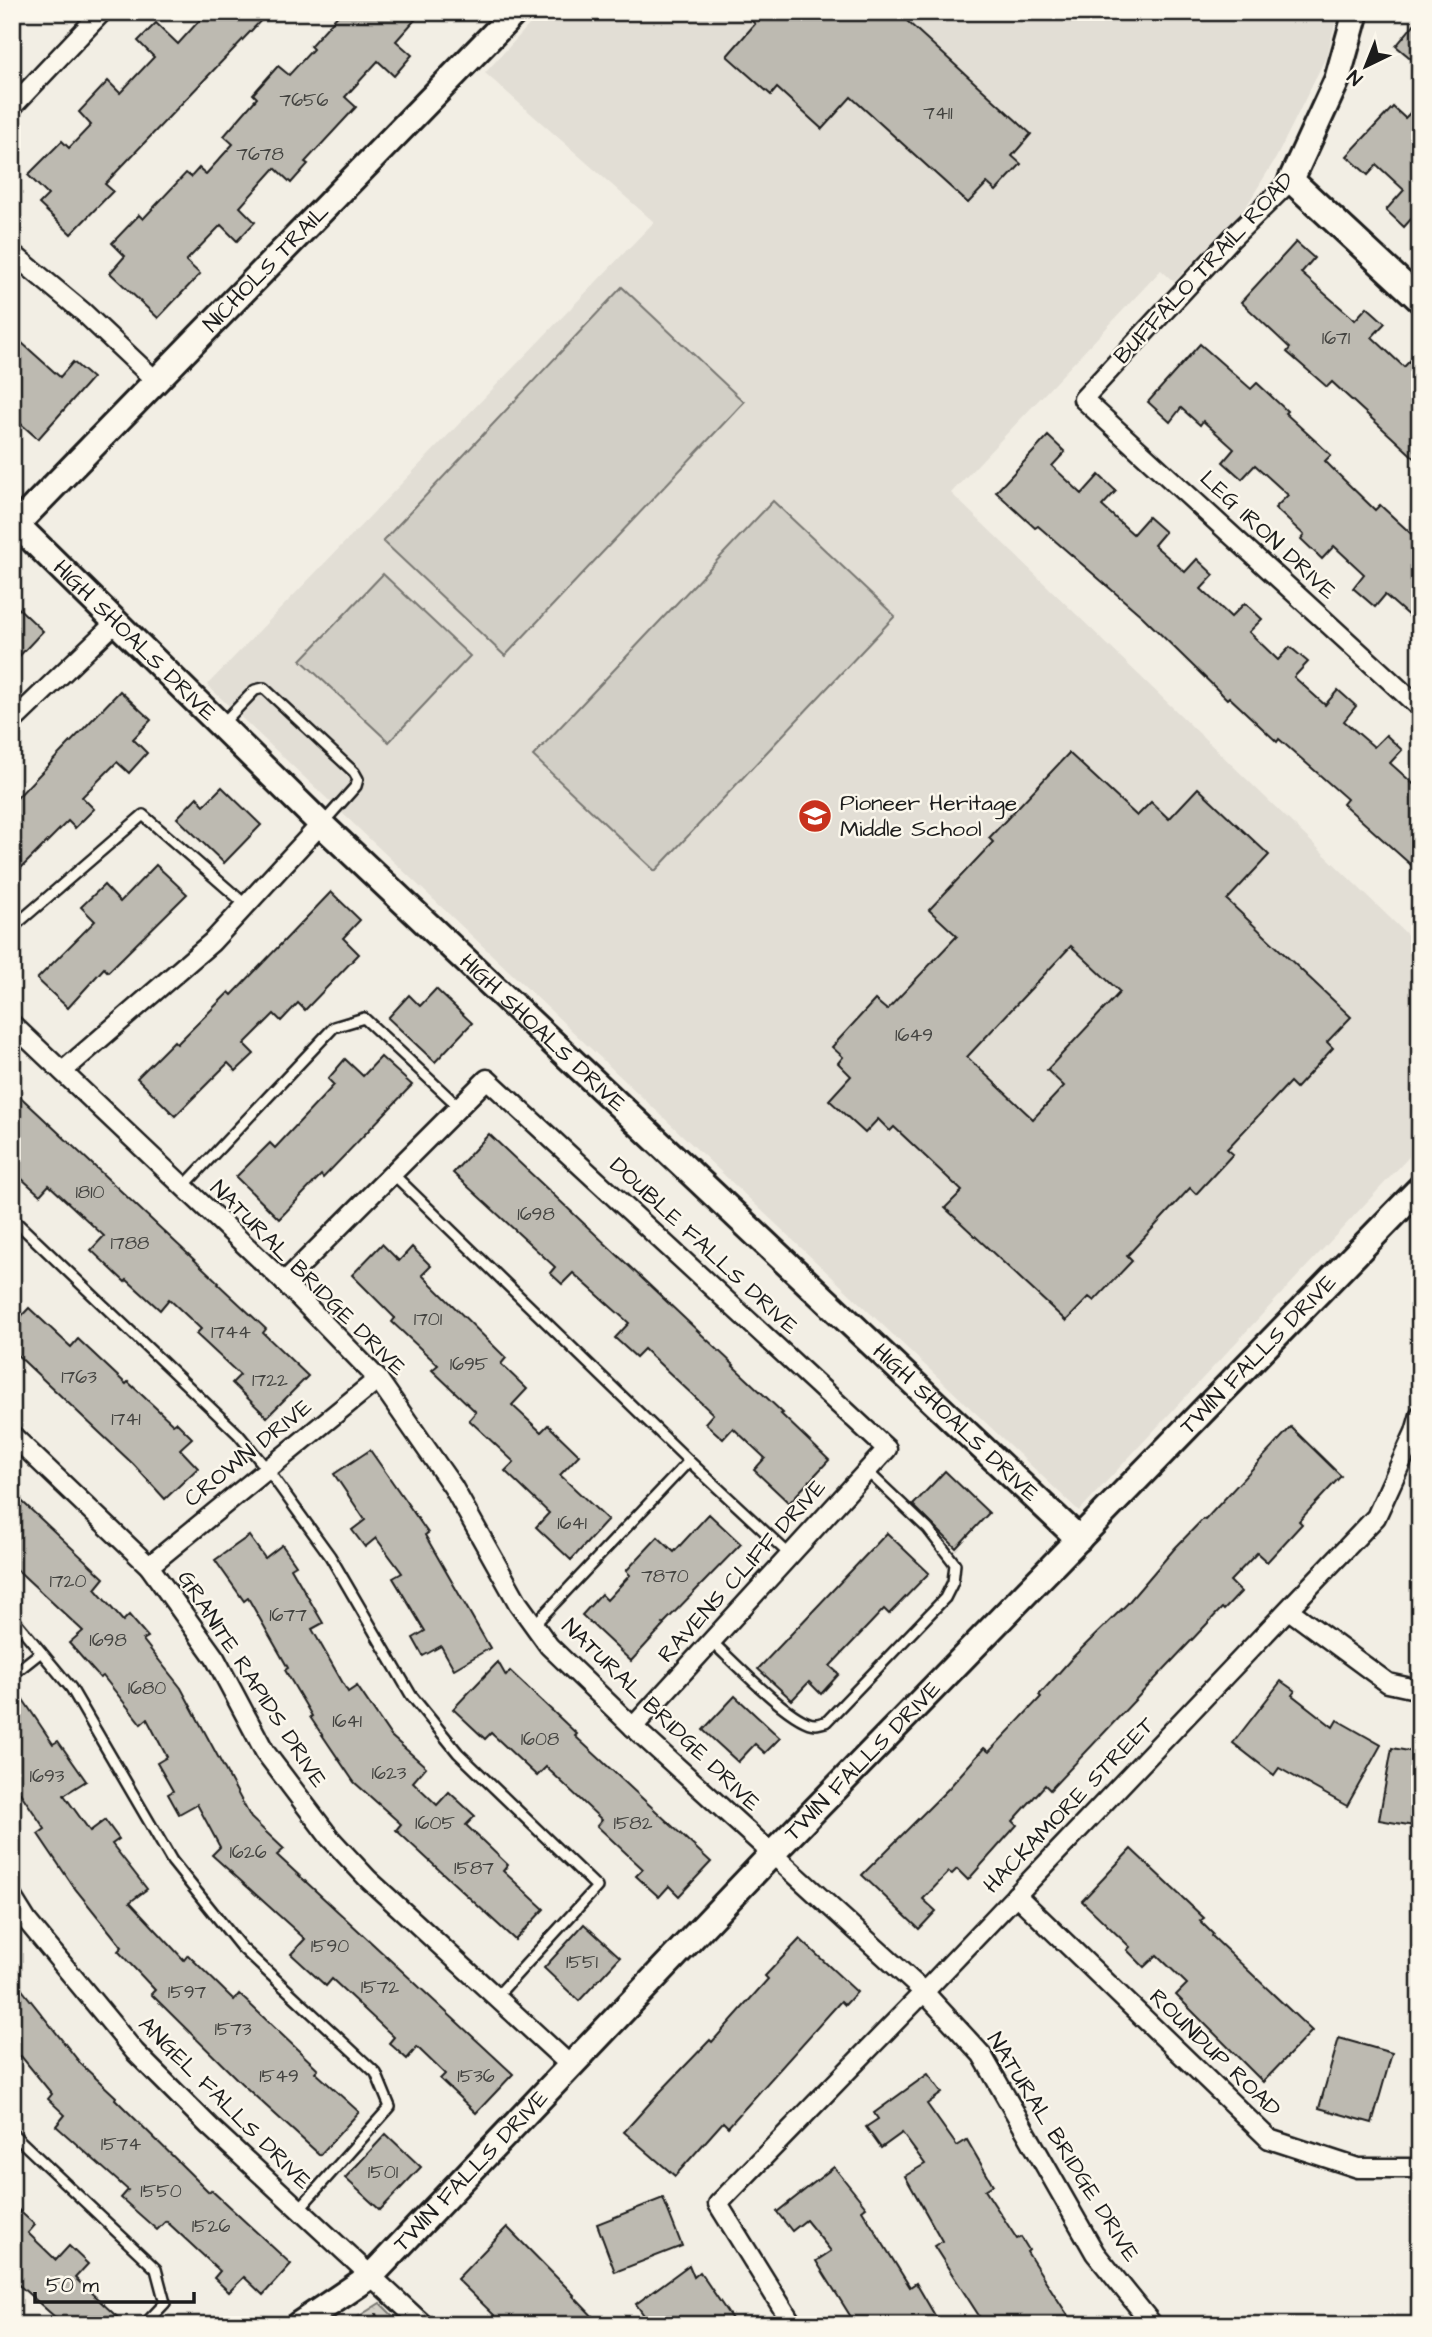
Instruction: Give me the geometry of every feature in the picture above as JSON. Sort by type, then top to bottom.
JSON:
[{"type":"street","points":[[12,107],[102,12]]},
{"type":"street","name":"NICHOLS TRAIL","points":[[14,522],[157,382],[515,12]]},
{"type":"street","name":"BUFFALO TRAIL ROAD","points":[[1083,399],[1232,238],[1291,180],[1337,80],[1356,12]]},
{"type":"street","points":[[1291,180],[1420,300]]},
{"type":"street","points":[[12,253],[83,312],[157,382]]},
{"type":"street","name":"LEG IRON DRIVE","points":[[1083,399],[1420,708]]},
{"type":"street","name":"HIGH SHOALS DRIVE","points":[[14,522],[321,824],[1079,1539]]},
{"type":"street","points":[[16,712],[116,622]]},
{"type":"street","points":[[63,1072],[212,942],[321,824]]},
{"type":"street","name":"NATURAL BRIDGE DRIVE","points":[[12,1024],[284,1282],[378,1379],[453,1487],[518,1603],[549,1646],[633,1727],[924,1992],[982,2055],[1095,2253],[1153,2325]]},
{"type":"street","name":"DOUBLE FALLS DRIVE","points":[[459,1107],[486,1079],[887,1449]]},
{"type":"street","points":[[284,1282],[459,1107]]},
{"type":"street","name":"TWIN FALLS DRIVE","points":[[298,2325],[372,2275],[772,1854],[1420,1188]]},
{"type":"street","name":"CROWN DRIVE","points":[[149,1566],[378,1379]]},
{"type":"street","name":"HACKAMORE STREET","points":[[793,2325],[718,2204],[1289,1611],[1376,1517],[1415,1433],[1420,1415]]},
{"type":"street","name":"GRANITE RAPIDS DRIVE","points":[[12,1435],[149,1566],[215,1658],[265,1752],[330,1838],[368,1879],[571,2066]]},
{"type":"street","name":"RAVENS CLIFF DRIVE","points":[[633,1727],[887,1449]]},
{"type":"street","points":[[1289,1611],[1388,1684],[1420,1690]]},
{"type":"street","name":"ROUNDUP ROAD","points":[[1016,1895],[1269,2139],[1358,2168],[1420,2168]]},
{"type":"street","name":"ANGEL FALLS DRIVE","points":[[12,1897],[27,1921],[135,2052],[209,2126],[424,2325]]},
{"type":"lane","points":[[222,725],[255,690],[264,688],[354,772],[358,779],[356,786],[321,824]]},
{"type":"lane","points":[[12,928],[143,815],[246,905]]},
{"type":"lane","points":[[183,1187],[334,1027],[364,1018],[459,1107]]},
{"type":"lane","points":[[392,1173],[689,1461],[790,1555]]},
{"type":"lane","points":[[12,1218],[238,1434],[330,1556],[411,1695],[458,1753],[597,1886],[496,1997]]},
{"type":"lane","points":[[534,1625],[689,1461]]},
{"type":"lane","points":[[711,1642],[795,1716],[814,1724],[826,1722],[945,1598],[953,1582],[955,1564],[928,1529],[867,1471]]},
{"type":"lane","points":[[12,1617],[71,1688],[172,1861],[241,1947],[376,2073],[390,2108],[299,2209]]},
{"type":"lane","points":[[12,1675],[41,1652]]},
{"type":"lane","points":[[12,2133],[156,2269],[165,2302],[144,2325]]},
{"type":"path","points":[[362,2325],[376,2320],[396,2325]]},
{"type":"shaded area","name":"Pioneer Heritage Middle School","points":[[541,12],[1338,12],[1328,53],[1276,158],[1244,210],[1174,282],[1161,270],[951,493],[1420,947],[1420,1145],[1079,1511],[207,685],[654,222],[485,73]]},
{"type":"shaded area","points":[[622,287],[744,402],[505,656],[383,541]]},
{"type":"shaded area","points":[[773,501],[895,616],[655,871],[533,756]]},
{"type":"shaded area","points":[[383,574],[470,656],[389,742],[301,660]]},
{"type":"shaded area","points":[[380,2303],[402,2325],[345,2325]]},
{"type":"building","points":[[207,12],[269,12],[105,184],[113,191],[71,234],[39,204],[48,195],[28,175],[62,141],[69,148],[91,125],[79,112],[108,81],[120,93],[154,57],[138,41],[156,23],[178,44]]},
{"type":"building","points":[[341,12],[422,12],[396,41],[412,55],[394,76],[378,61],[345,97],[356,107],[305,162],[308,164],[291,183],[275,168],[240,207],[255,222],[237,241],[221,225],[186,261],[200,274],[158,318],[110,273],[125,256],[112,243],[139,215],[143,219],[186,173],[191,177],[199,168],[206,174],[233,144],[224,136],[257,98],[253,94],[278,66],[289,75],[313,49],[310,46]]},
{"type":"building","points":[[760,12],[916,12],[907,21],[1031,134],[1012,156],[1021,164],[996,191],[987,183],[968,203],[851,97],[822,129],[777,88],[771,95],[727,56],[755,24],[752,21]]},
{"type":"building","points":[[1420,17],[1420,66],[1396,46]]},
{"type":"building","points":[[1420,103],[1420,209],[1404,227],[1386,210],[1404,190],[1377,165],[1368,175],[1347,156],[1393,107],[1405,118]]},
{"type":"building","points":[[1296,242],[1314,258],[1301,273],[1355,320],[1367,307],[1385,323],[1372,337],[1404,367],[1420,350],[1420,463],[1332,382],[1327,387],[1287,352],[1290,348],[1241,302]]},
{"type":"building","points":[[12,334],[60,377],[73,362],[92,378],[38,439],[12,416]]},
{"type":"building","points":[[1200,344],[1251,389],[1257,383],[1331,455],[1325,461],[1339,475],[1375,510],[1380,505],[1420,542],[1420,626],[1385,595],[1375,607],[1353,588],[1364,574],[1334,546],[1322,559],[1301,539],[1304,535],[1275,508],[1288,495],[1255,465],[1242,479],[1223,462],[1234,449],[1203,421],[1200,425],[1181,408],[1170,422],[1148,402]]},
{"type":"building","points":[[1048,436],[1065,452],[1052,466],[1082,494],[1099,475],[1116,491],[1102,506],[1133,534],[1148,517],[1165,532],[1154,545],[1185,572],[1197,559],[1214,575],[1201,589],[1231,617],[1245,603],[1262,619],[1249,632],[1278,660],[1290,647],[1308,662],[1294,677],[1325,705],[1338,690],[1356,706],[1344,721],[1374,747],[1386,735],[1402,750],[1390,763],[1420,790],[1420,873],[1343,804],[1347,799],[1279,739],[1277,742],[1229,697],[1227,699],[1143,617],[1038,526],[1035,528],[996,492]]},
{"type":"building","points":[[12,602],[43,631],[12,664]]},
{"type":"building","points":[[120,691],[151,720],[133,739],[147,753],[129,773],[117,762],[82,797],[94,809],[75,828],[68,821],[12,877],[12,803]]},
{"type":"building","name":"Pioneer Heritage Middle School","points":[[1069,753],[1137,816],[1151,802],[1169,819],[1198,788],[1269,855],[1227,900],[1351,1017],[1327,1042],[1333,1048],[1296,1088],[1290,1082],[1227,1149],[1233,1154],[1196,1194],[1190,1188],[1127,1256],[1132,1261],[1094,1301],[1089,1297],[1066,1321],[945,1208],[962,1191],[894,1127],[890,1131],[878,1119],[865,1133],[829,1100],[851,1076],[838,1063],[843,1057],[832,1047],[875,1000],[887,1010],[957,936],[929,910],[993,842],[989,838]],"holes":[[[1071,946],[1120,992],[1047,1070],[1064,1086],[1033,1119],[967,1057]]]},
{"type":"building","points":[[222,787],[261,825],[224,863],[177,818],[197,797],[204,805]]},
{"type":"building","points":[[156,865],[187,894],[108,972],[104,968],[68,1008],[37,979],[95,921],[81,907],[104,885],[120,902]]},
{"type":"building","points":[[331,892],[360,920],[343,938],[359,954],[305,1010],[298,1003],[281,1021],[274,1014],[244,1044],[254,1054],[236,1071],[228,1063],[175,1116],[137,1078],[174,1041],[177,1044],[229,992],[232,995]]},
{"type":"building","points":[[436,989],[472,1023],[435,1062],[388,1018],[409,995],[420,1006]]},
{"type":"building","points":[[381,1057],[412,1085],[323,1178],[321,1175],[279,1219],[236,1177],[270,1143],[275,1148],[334,1085],[328,1079],[345,1059],[363,1076]]},
{"type":"building","points":[[12,1089],[219,1283],[266,1329],[263,1333],[308,1376],[267,1417],[232,1383],[240,1375],[196,1334],[201,1329],[169,1299],[160,1310],[127,1280],[125,1282],[91,1250],[104,1236],[49,1185],[40,1195],[12,1170]]},
{"type":"building","points":[[489,1134],[734,1365],[829,1460],[789,1503],[754,1470],[765,1458],[733,1428],[723,1439],[705,1423],[713,1414],[644,1349],[636,1357],[615,1338],[629,1323],[573,1273],[562,1284],[550,1273],[555,1267],[453,1173]]},
{"type":"building","points":[[382,1244],[399,1261],[412,1247],[431,1266],[422,1275],[506,1358],[501,1364],[527,1389],[512,1405],[541,1432],[548,1425],[579,1455],[560,1475],[608,1520],[571,1560],[536,1527],[549,1513],[505,1471],[514,1462],[469,1420],[476,1412],[432,1370],[438,1365],[392,1322],[395,1318],[352,1275]]},
{"type":"building","points":[[29,1308],[71,1347],[78,1339],[126,1384],[128,1382],[192,1438],[180,1449],[198,1468],[165,1499],[133,1464],[12,1350],[12,1326]]},
{"type":"building","points":[[1291,1427],[1341,1476],[1299,1521],[1302,1524],[1267,1562],[1257,1553],[1230,1581],[1241,1592],[1224,1610],[1222,1608],[1050,1790],[1045,1785],[1013,1821],[1017,1825],[968,1880],[957,1869],[952,1874],[949,1872],[923,1899],[936,1911],[919,1929],[862,1875],[948,1789],[984,1748],[989,1752],[1041,1697],[1039,1695],[1073,1657],[1127,1604],[1175,1548],[1205,1520]]},
{"type":"building","points":[[370,1450],[428,1533],[425,1535],[490,1648],[454,1669],[441,1646],[423,1656],[413,1638],[425,1631],[393,1578],[402,1573],[376,1538],[365,1547],[352,1530],[365,1520],[334,1474]]},
{"type":"building","points":[[945,1471],[989,1513],[956,1548],[913,1505]]},
{"type":"building","points":[[12,1492],[104,1578],[95,1589],[123,1621],[129,1615],[148,1637],[143,1640],[181,1688],[251,1818],[284,1849],[277,1855],[513,2074],[476,2113],[440,2079],[445,2074],[417,2047],[407,2059],[389,2043],[394,2037],[332,1979],[326,1986],[291,1954],[305,1939],[212,1855],[220,1847],[197,1804],[179,1814],[168,1794],[173,1791],[157,1763],[167,1757],[147,1719],[141,1724],[103,1676],[100,1678],[69,1643],[83,1631],[12,1565]]},
{"type":"building","points":[[709,1514],[741,1544],[631,1661],[582,1615],[601,1594],[607,1600],[630,1575],[626,1571],[658,1537],[674,1552]]},
{"type":"building","points":[[887,1533],[929,1573],[889,1614],[884,1609],[830,1666],[839,1674],[821,1694],[809,1682],[792,1700],[758,1669]]},
{"type":"building","points":[[249,1536],[265,1558],[282,1545],[296,1565],[291,1568],[323,1623],[312,1629],[348,1692],[357,1686],[391,1736],[426,1767],[413,1782],[437,1805],[449,1792],[475,1816],[466,1825],[508,1865],[503,1871],[544,1909],[515,1940],[396,1830],[401,1824],[354,1782],[310,1717],[312,1716],[285,1670],[288,1668],[248,1598],[244,1601],[215,1560]]},
{"type":"building","points":[[498,1662],[506,1676],[510,1671],[577,1734],[575,1736],[711,1862],[679,1896],[669,1886],[659,1897],[636,1876],[643,1869],[597,1826],[602,1820],[546,1767],[537,1776],[491,1733],[485,1739],[453,1709]]},
{"type":"building","points":[[1281,1681],[1295,1691],[1292,1695],[1333,1727],[1337,1720],[1381,1745],[1347,1806],[1279,1768],[1274,1775],[1233,1743]]},
{"type":"building","points":[[12,1683],[53,1744],[58,1741],[86,1781],[64,1795],[90,1831],[105,1820],[119,1839],[112,1844],[147,1889],[130,1902],[184,1960],[188,1955],[234,2000],[239,1994],[318,2069],[315,2072],[359,2112],[320,2155],[241,2083],[151,1994],[155,1990],[118,1951],[122,1947],[73,1886],[38,1834],[45,1829],[12,1781]]},
{"type":"building","points":[[735,1696],[780,1738],[765,1753],[755,1744],[738,1762],[703,1730]]},
{"type":"building","points":[[1392,1748],[1420,1753],[1420,1827],[1379,1820]]},
{"type":"building","points":[[1131,1849],[1204,1918],[1200,1921],[1212,1936],[1312,2031],[1263,2082],[1176,1995],[1187,1984],[1157,1955],[1144,1967],[1127,1950],[1130,1947],[1082,1901]]},
{"type":"building","points":[[584,1924],[620,1957],[579,2001],[544,1968]]},
{"type":"building","points":[[800,1939],[857,1992],[845,2005],[841,2001],[728,2127],[723,2122],[675,2176],[624,2132],[710,2040],[712,2042],[768,1979],[765,1976]]},
{"type":"building","points":[[12,1977],[81,2064],[116,2097],[115,2099],[209,2192],[211,2190],[291,2264],[263,2295],[244,2277],[229,2292],[214,2278],[220,2271],[166,2221],[157,2230],[121,2198],[128,2190],[56,2126],[65,2115],[48,2099],[52,2094],[21,2056],[12,2062]]},
{"type":"building","points":[[1339,2038],[1392,2053],[1372,2123],[1319,2108]]},
{"type":"building","points":[[928,2074],[942,2093],[927,2104],[957,2146],[967,2140],[993,2185],[985,2190],[1017,2239],[1021,2237],[1029,2250],[1027,2252],[1074,2325],[985,2325],[934,2246],[942,2241],[905,2176],[925,2164],[902,2133],[881,2148],[866,2127],[878,2119],[874,2113]]},
{"type":"building","points":[[386,2134],[421,2167],[380,2210],[345,2178]]},
{"type":"building","points":[[834,2167],[866,2207],[862,2210],[910,2287],[916,2283],[937,2319],[928,2325],[856,2325],[816,2261],[831,2251],[806,2220],[792,2231],[777,2212]]},
{"type":"building","points":[[663,2198],[682,2246],[615,2272],[597,2224]]},
{"type":"building","points":[[12,2204],[35,2225],[28,2233],[56,2260],[69,2246],[88,2264],[75,2278],[126,2325],[64,2325],[12,2279]]},
{"type":"building","points":[[507,2227],[601,2325],[487,2325],[495,2316],[457,2279]]},
{"type":"building","points":[[689,2265],[694,2277],[700,2272],[736,2325],[651,2325],[636,2304]]},
{"type":"place","name":"Pioneer Heritage Middle School","points":[[815,816]]}]
